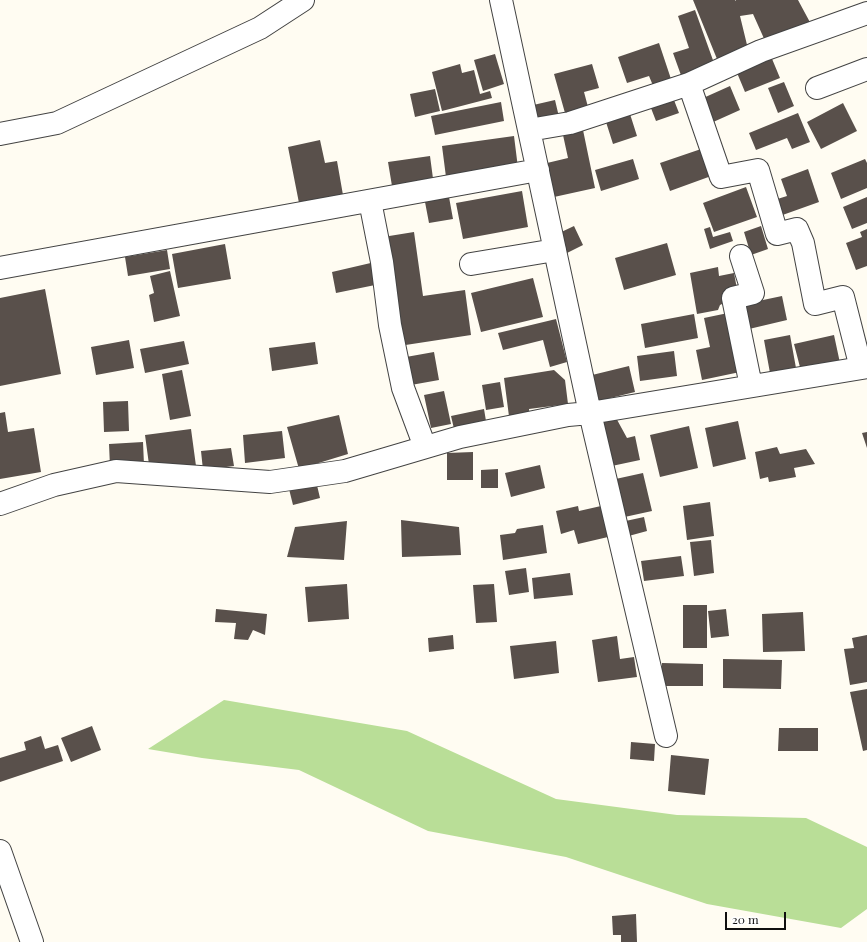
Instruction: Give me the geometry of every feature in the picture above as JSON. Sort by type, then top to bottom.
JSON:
[{"type":"street","points":[[0,134],[57,123],[260,28],[303,0]]},
{"type":"street","points":[[501,0],[590,413],[666,736]]},
{"type":"street","points":[[529,130],[570,123],[689,84],[761,51],[867,14]]},
{"type":"street","points":[[817,88],[867,69]]},
{"type":"street","points":[[0,504],[54,485],[116,471],[270,482],[345,471],[460,437],[568,415],[590,413],[864,367],[843,298],[815,304],[803,243],[797,229],[777,234],[758,170],[721,177],[689,84]]},
{"type":"street","points":[[0,268],[538,170]]},
{"type":"street","points":[[370,201],[382,262],[390,325],[403,388],[425,447]]},
{"type":"street","points":[[471,264],[555,250]]},
{"type":"street","points":[[741,256],[754,293],[734,298],[751,386]]},
{"type":"street","points":[[0,851],[32,942]]},
{"type":"green space","points":[[224,700],[407,731],[556,799],[677,815],[806,818],[867,847],[867,909],[841,928],[707,904],[566,857],[428,831],[299,770],[202,758],[148,749]]},
{"type":"building","points":[[693,0],[798,0],[812,26],[766,43],[753,14],[740,16],[748,49],[717,59]]},
{"type":"building","points":[[695,10],[714,63],[696,69],[697,72],[682,78],[673,53],[689,48],[678,16]]},
{"type":"building","points":[[659,43],[672,82],[654,88],[649,76],[627,83],[618,57]]},
{"type":"building","points":[[495,54],[504,84],[483,91],[474,60]]},
{"type":"building","points":[[770,54],[780,78],[745,92],[735,68]]},
{"type":"building","points":[[460,64],[462,73],[474,70],[480,94],[490,91],[492,98],[442,111],[432,72]]},
{"type":"building","points":[[592,64],[599,88],[584,92],[588,107],[565,113],[554,74]]},
{"type":"building","points":[[784,82],[794,106],[778,113],[768,88]]},
{"type":"building","points":[[730,86],[740,110],[711,123],[701,99]]},
{"type":"building","points":[[435,89],[440,111],[415,117],[410,94]]},
{"type":"building","points":[[672,95],[679,113],[656,121],[649,103]]},
{"type":"building","points":[[555,100],[559,117],[533,123],[529,106]]},
{"type":"building","points":[[501,102],[504,121],[435,135],[431,116]]},
{"type":"building","points":[[843,103],[857,131],[821,149],[807,122]]},
{"type":"building","points":[[798,113],[810,142],[792,149],[787,138],[756,150],[749,133]]},
{"type":"building","points":[[630,114],[637,136],[613,144],[606,122]]},
{"type":"building","points":[[583,130],[595,188],[554,197],[547,163],[568,158],[563,135]]},
{"type":"building","points":[[514,136],[518,168],[446,177],[442,146]]},
{"type":"building","points":[[320,140],[325,163],[337,161],[343,195],[299,203],[288,147]]},
{"type":"building","points":[[704,148],[714,175],[670,191],[660,163]]},
{"type":"building","points":[[430,156],[434,186],[393,192],[388,162]]},
{"type":"building","points":[[633,159],[639,179],[601,191],[595,170]]},
{"type":"building","points":[[865,159],[867,163],[867,188],[841,199],[831,173]]},
{"type":"building","points":[[808,169],[819,202],[777,217],[771,201],[787,196],[781,179]]},
{"type":"building","points":[[746,187],[757,217],[714,232],[703,203]]},
{"type":"building","points":[[522,191],[528,227],[463,239],[456,203]]},
{"type":"building","points":[[449,197],[453,219],[429,223],[425,202]]},
{"type":"building","points":[[867,197],[867,223],[852,229],[843,207]]},
{"type":"building","points":[[574,226],[583,245],[557,258],[555,235]]},
{"type":"building","points":[[761,226],[768,249],[751,255],[744,232]]},
{"type":"building","points":[[710,227],[713,237],[730,232],[733,241],[710,249],[704,229]]},
{"type":"building","points":[[867,229],[867,266],[856,270],[846,243],[862,237],[860,232]]},
{"type":"building","points":[[414,232],[423,296],[465,290],[471,335],[399,346],[383,237]]},
{"type":"building","points":[[667,243],[676,275],[624,290],[615,258]]},
{"type":"building","points":[[225,244],[231,279],[178,288],[172,254]]},
{"type":"building","points":[[167,250],[170,269],[128,276],[125,257]]},
{"type":"building","points":[[375,262],[380,284],[336,293],[332,272]]},
{"type":"building","points":[[718,267],[719,276],[734,273],[737,289],[724,291],[724,303],[720,305],[718,310],[697,314],[690,273]]},
{"type":"building","points":[[170,271],[180,316],[154,322],[149,295],[154,293],[150,276]]},
{"type":"building","points":[[533,278],[543,317],[481,332],[471,293]]},
{"type":"building","points":[[45,289],[61,374],[0,386],[0,298]]},
{"type":"building","points":[[782,296],[787,320],[749,329],[744,304]]},
{"type":"building","points":[[728,313],[740,372],[702,380],[696,350],[710,347],[704,318]]},
{"type":"building","points":[[694,314],[698,338],[645,348],[641,324]]},
{"type":"building","points":[[556,319],[567,362],[550,367],[543,340],[503,350],[498,333]]},
{"type":"building","points":[[790,335],[796,368],[770,373],[764,340]]},
{"type":"building","points":[[834,335],[840,363],[801,371],[794,344]]},
{"type":"building","points":[[129,340],[134,368],[96,375],[91,347]]},
{"type":"building","points":[[184,341],[189,364],[145,373],[140,349]]},
{"type":"building","points":[[315,342],[318,364],[272,371],[269,348]]},
{"type":"building","points":[[674,351],[677,376],[640,381],[637,356]]},
{"type":"building","points":[[434,352],[439,380],[411,385],[406,357]]},
{"type":"building","points":[[629,366],[635,392],[594,402],[588,376]]},
{"type":"building","points":[[182,370],[191,416],[170,420],[162,374]]},
{"type":"building","points":[[554,370],[565,380],[568,404],[529,409],[530,421],[510,424],[504,378]]},
{"type":"building","points":[[500,382],[504,407],[486,410],[482,385]]},
{"type":"building","points":[[444,391],[451,424],[431,428],[424,395]]},
{"type":"building","points":[[128,401],[129,431],[104,432],[103,402]]},
{"type":"building","points":[[484,409],[487,427],[455,433],[451,416]]},
{"type":"building","points":[[5,412],[8,432],[34,428],[41,472],[0,479],[0,413]]},
{"type":"building","points":[[339,415],[348,454],[299,469],[287,427]]},
{"type":"building","points":[[615,416],[627,438],[635,436],[640,460],[607,467],[597,426]]},
{"type":"building","points":[[738,421],[746,459],[713,467],[705,428]]},
{"type":"building","points":[[689,426],[698,468],[660,477],[650,435]]},
{"type":"building","points":[[191,429],[196,466],[150,472],[145,435]]},
{"type":"building","points":[[282,431],[285,458],[245,463],[243,435]]},
{"type":"building","points":[[867,432],[867,448],[862,433]]},
{"type":"building","points":[[143,442],[144,465],[110,467],[109,444]]},
{"type":"building","points":[[777,447],[780,454],[806,449],[815,464],[794,468],[796,477],[769,482],[768,477],[760,479],[755,452]]},
{"type":"building","points":[[231,448],[234,466],[203,470],[201,451]]},
{"type":"building","points":[[473,452],[473,480],[447,480],[447,453]]},
{"type":"building","points":[[540,465],[545,488],[511,497],[505,473]]},
{"type":"building","points":[[498,469],[498,488],[481,488],[481,470]]},
{"type":"building","points":[[643,473],[652,511],[620,518],[611,480]]},
{"type":"building","points":[[316,481],[320,498],[293,505],[289,489]]},
{"type":"building","points":[[710,502],[714,536],[687,540],[683,506]]},
{"type":"building","points":[[578,506],[579,511],[601,506],[608,537],[578,544],[574,530],[561,534],[556,511]]},
{"type":"building","points":[[644,517],[647,531],[625,537],[621,522]]},
{"type":"building","points":[[401,520],[459,527],[461,555],[402,557]]},
{"type":"building","points":[[347,521],[344,560],[287,557],[295,527]]},
{"type":"building","points":[[543,525],[547,553],[503,560],[500,535],[515,533],[517,529]]},
{"type":"building","points":[[711,540],[714,573],[694,576],[690,542]]},
{"type":"building","points":[[681,556],[684,576],[644,581],[641,561]]},
{"type":"building","points":[[526,568],[529,592],[509,595],[505,571]]},
{"type":"building","points":[[570,573],[573,595],[534,599],[532,578]]},
{"type":"building","points":[[347,584],[349,619],[308,622],[305,587]]},
{"type":"building","points":[[494,584],[497,622],[476,623],[473,585]]},
{"type":"building","points":[[683,605],[707,605],[707,648],[683,648]]},
{"type":"building","points":[[216,609],[267,614],[265,635],[253,630],[248,640],[234,639],[236,623],[215,622]]},
{"type":"building","points":[[726,609],[729,636],[711,638],[708,611]]},
{"type":"building","points":[[803,612],[805,651],[763,652],[762,614]]},
{"type":"building","points":[[453,635],[454,649],[429,652],[428,638]]},
{"type":"building","points":[[867,635],[867,682],[850,685],[844,649],[854,648],[852,638]]},
{"type":"building","points":[[617,636],[620,659],[634,657],[637,677],[598,682],[592,640]]},
{"type":"building","points":[[556,641],[559,673],[514,679],[510,646]]},
{"type":"building","points":[[723,659],[782,660],[781,689],[723,688]]},
{"type":"building","points":[[662,663],[703,664],[703,686],[661,686]]},
{"type":"building","points":[[867,689],[867,750],[863,751],[850,692]]},
{"type":"building","points":[[92,726],[101,750],[71,762],[61,738]]},
{"type":"building","points":[[779,728],[818,728],[818,751],[778,751]]},
{"type":"building","points":[[41,736],[45,749],[58,745],[63,761],[0,782],[0,758],[26,750],[24,742]]},
{"type":"building","points":[[631,742],[655,744],[654,761],[630,759]]},
{"type":"building","points":[[671,755],[709,759],[705,795],[668,791]]},
{"type":"building","points":[[636,914],[637,942],[621,942],[621,935],[613,935],[612,916]]}]
